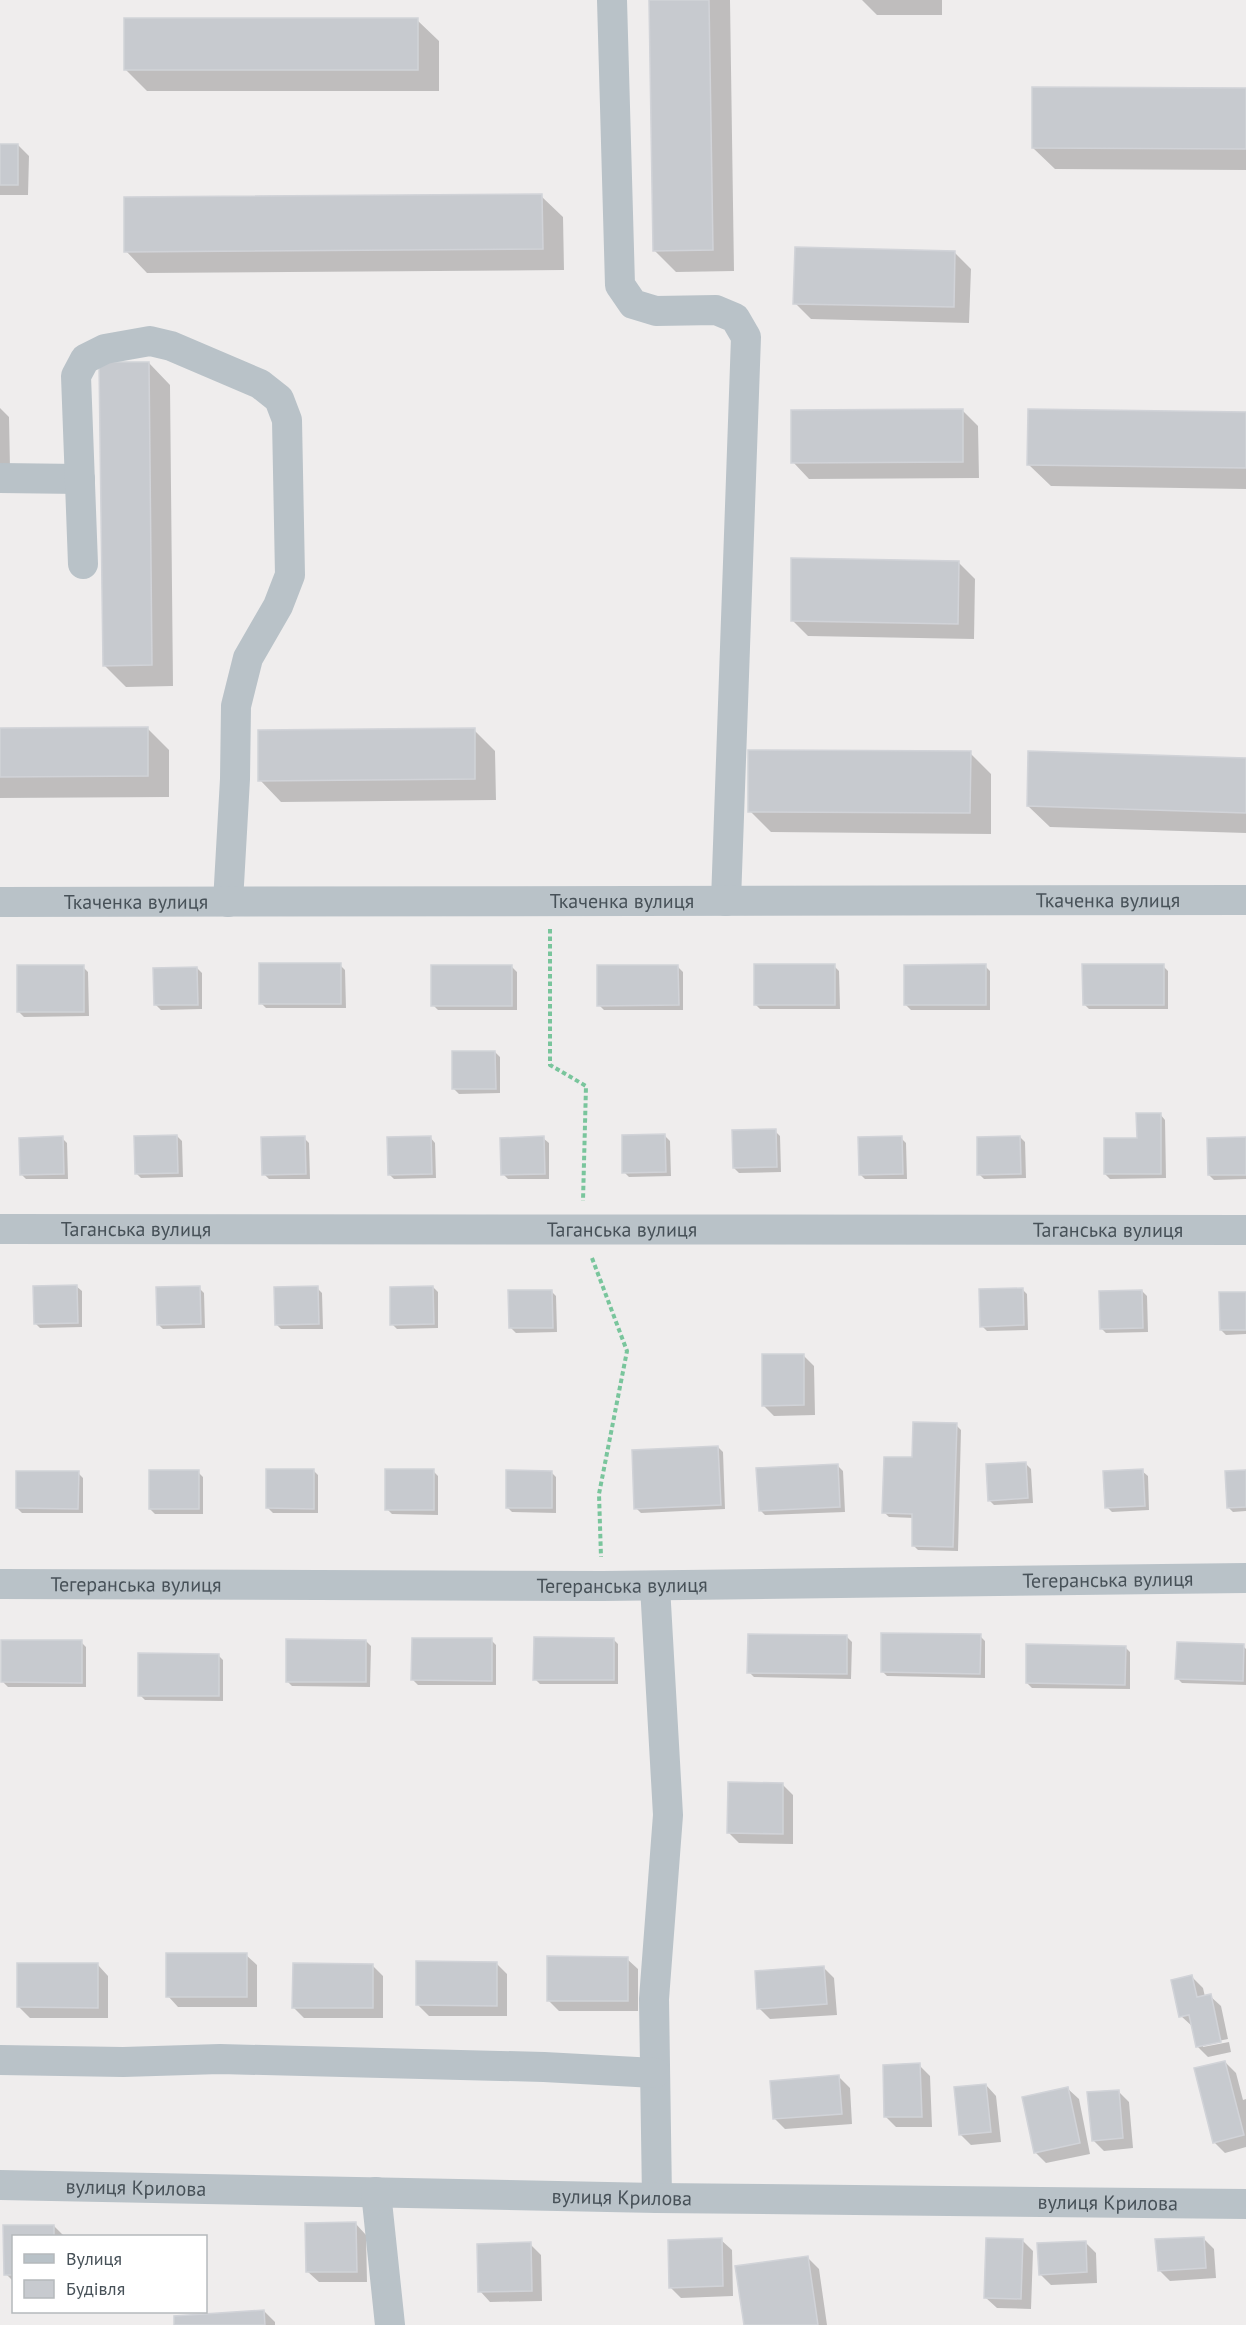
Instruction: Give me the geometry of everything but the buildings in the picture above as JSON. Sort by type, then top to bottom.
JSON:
[{"type":"street","points":[[612,0],[620,285],[633,304],[656,311],[716,310],[735,318],[746,337],[726,901]]},
{"type":"street","points":[[83,564],[76,376],[85,359],[105,349],[150,341],[171,346],[260,384],[279,399],[287,420],[290,575],[278,606],[248,658],[236,706],[235,779],[228,902]]},
{"type":"street","points":[[0,478],[80,479]]},
{"type":"street","name":"Ткаченка вулиця","points":[[0,902],[1246,900]]},
{"type":"street","name":"Таганська вулиця","points":[[0,1229],[1246,1230]]},
{"type":"street","name":"Тегеранська вулиця","points":[[0,1584],[655,1586],[1246,1578]]},
{"type":"street","points":[[655,1586],[668,1815],[654,1999],[657,2198]]},
{"type":"street","points":[[0,2060],[123,2062],[220,2059],[521,2066],[655,2073]]},
{"type":"street","name":"вулиця Крилова","points":[[0,2185],[657,2198],[1246,2204]]},
{"type":"street","points":[[376,2193],[390,2325]]},
{"type":"path","points":[[550,901],[550,1065],[586,1086],[582,1231],[627,1351],[599,1494],[603,1586]]}]
